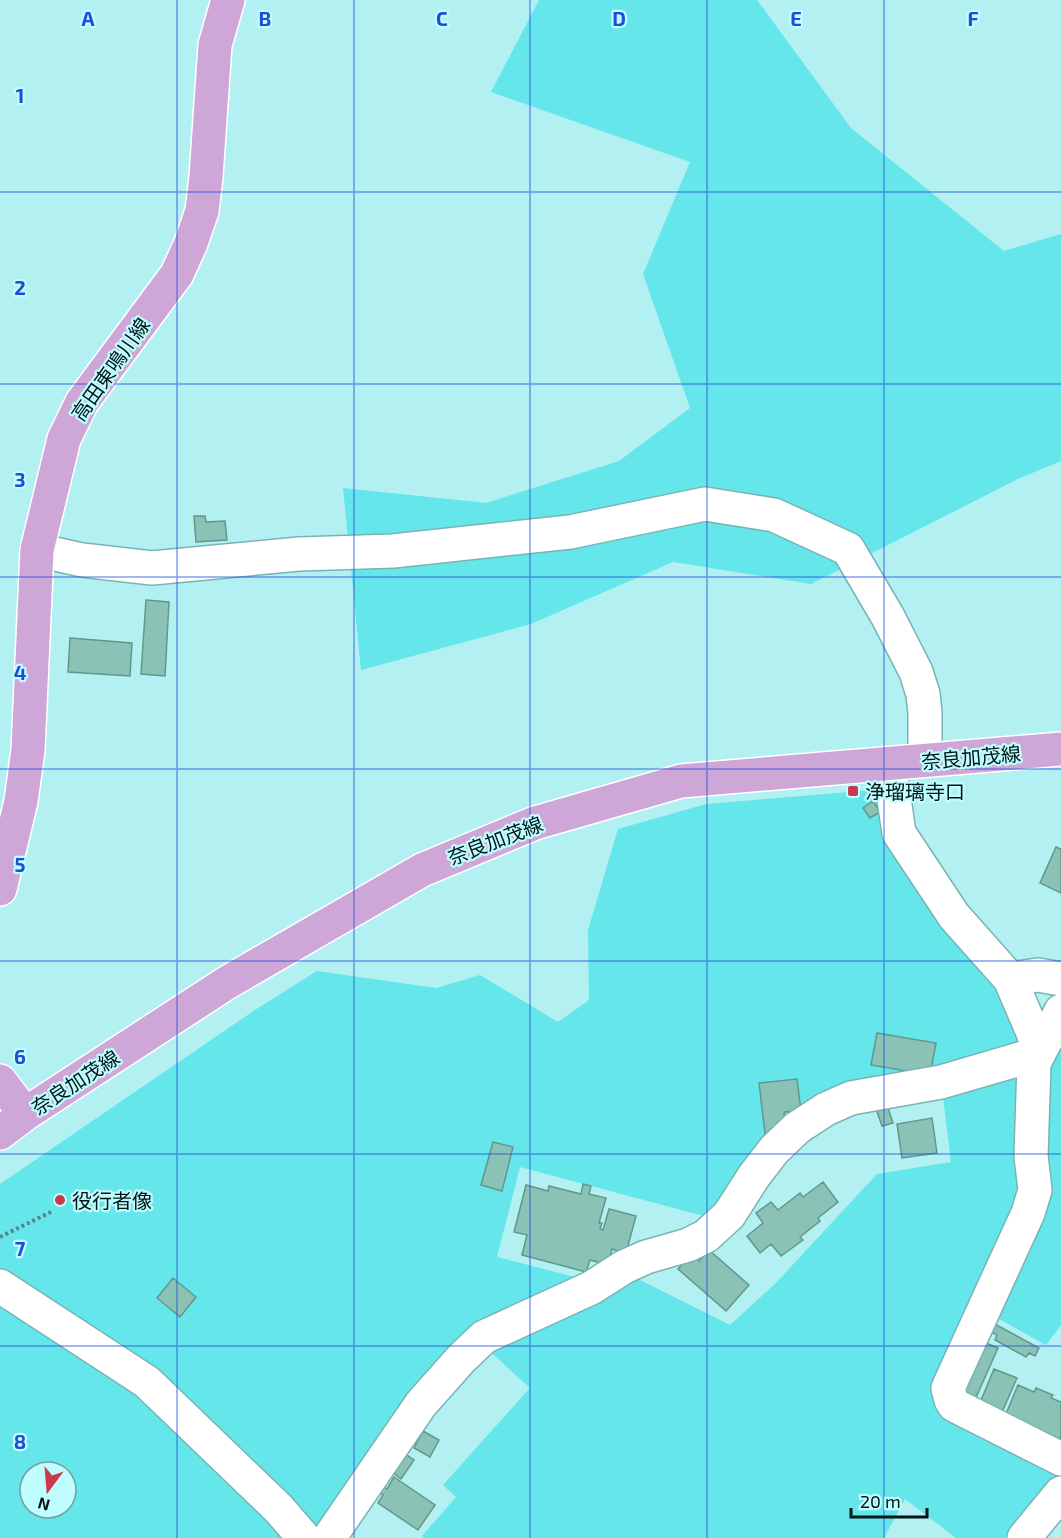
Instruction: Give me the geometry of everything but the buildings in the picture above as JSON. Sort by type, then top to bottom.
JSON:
[{"type":"main road","name":"高田東鳴川線","points":[[0,889],[21,801],[28,750],[37,550],[64,439],[82,402],[177,274],[191,243],[202,212],[215,45],[228,0]]},
{"type":"main road","name":"奈良加茂線","points":[[12,1124],[228,982],[422,870],[535,823],[681,781],[1061,749]]},
{"type":"main road","points":[[0,1081],[12,1124]]},
{"type":"street","points":[[37,550],[82,560],[152,568],[299,554],[393,552],[570,532],[705,504],[774,515],[848,549],[888,617],[916,672],[926,713],[925,760]]},
{"type":"street","points":[[889,765],[899,833],[954,916],[1010,979],[1040,1049]]},
{"type":"street","points":[[1010,979],[1038,975],[1061,979]]},
{"type":"street","points":[[1061,1011],[1034,1063],[1031,1156],[1035,1190],[1028,1213],[950,1383],[949,1394],[954,1405],[1061,1459]]},
{"type":"street","points":[[329,1538],[421,1404],[461,1359],[484,1338],[591,1288],[624,1267],[646,1257],[688,1245],[706,1236],[729,1215],[774,1150],[797,1128],[826,1108],[850,1098],[940,1082],[1023,1058],[1040,1049]]},
{"type":"street","points":[[0,1286],[147,1382],[279,1509],[304,1538]]},
{"type":"street","points":[[1024,1538],[1061,1493]]},
{"type":"path","points":[[0,1237],[51,1212]]},
{"type":"shaded area","points":[[539,0],[757,0],[851,128],[1004,251],[1061,234],[1061,461],[1018,479],[811,584],[673,562],[531,624],[361,670],[343,488],[486,503],[619,461],[690,408],[643,274],[690,162],[491,92]]},
{"type":"shaded area","points":[[885,789],[999,977],[1030,1046],[850,1094],[719,1220],[520,1167],[497,1257],[594,1282],[510,1322],[324,1538],[0,1274],[0,1184],[255,1010],[317,971],[436,988],[480,975],[558,1022],[589,1000],[588,930],[618,829],[706,804]]},
{"type":"shaded area","points":[[1061,1022],[1061,1325],[1046,1345],[988,1313],[1014,1254],[1040,1064]]},
{"type":"shaded area","points":[[1026,1065],[1029,1189],[945,1381],[1061,1466],[1061,1478],[1010,1538],[956,1538],[905,1499],[884,1538],[424,1538],[422,1536],[456,1497],[443,1485],[530,1388],[485,1347],[628,1274],[730,1325],[775,1284],[877,1174],[951,1162],[942,1089]]},
{"type":"shaded area","points":[[0,1295],[142,1388],[294,1538],[0,1538]]},
{"type":"place","name":"浄瑠璃寺口","points":[[853,791]]},
{"type":"place","name":"役行者像","points":[[60,1200]]}]
